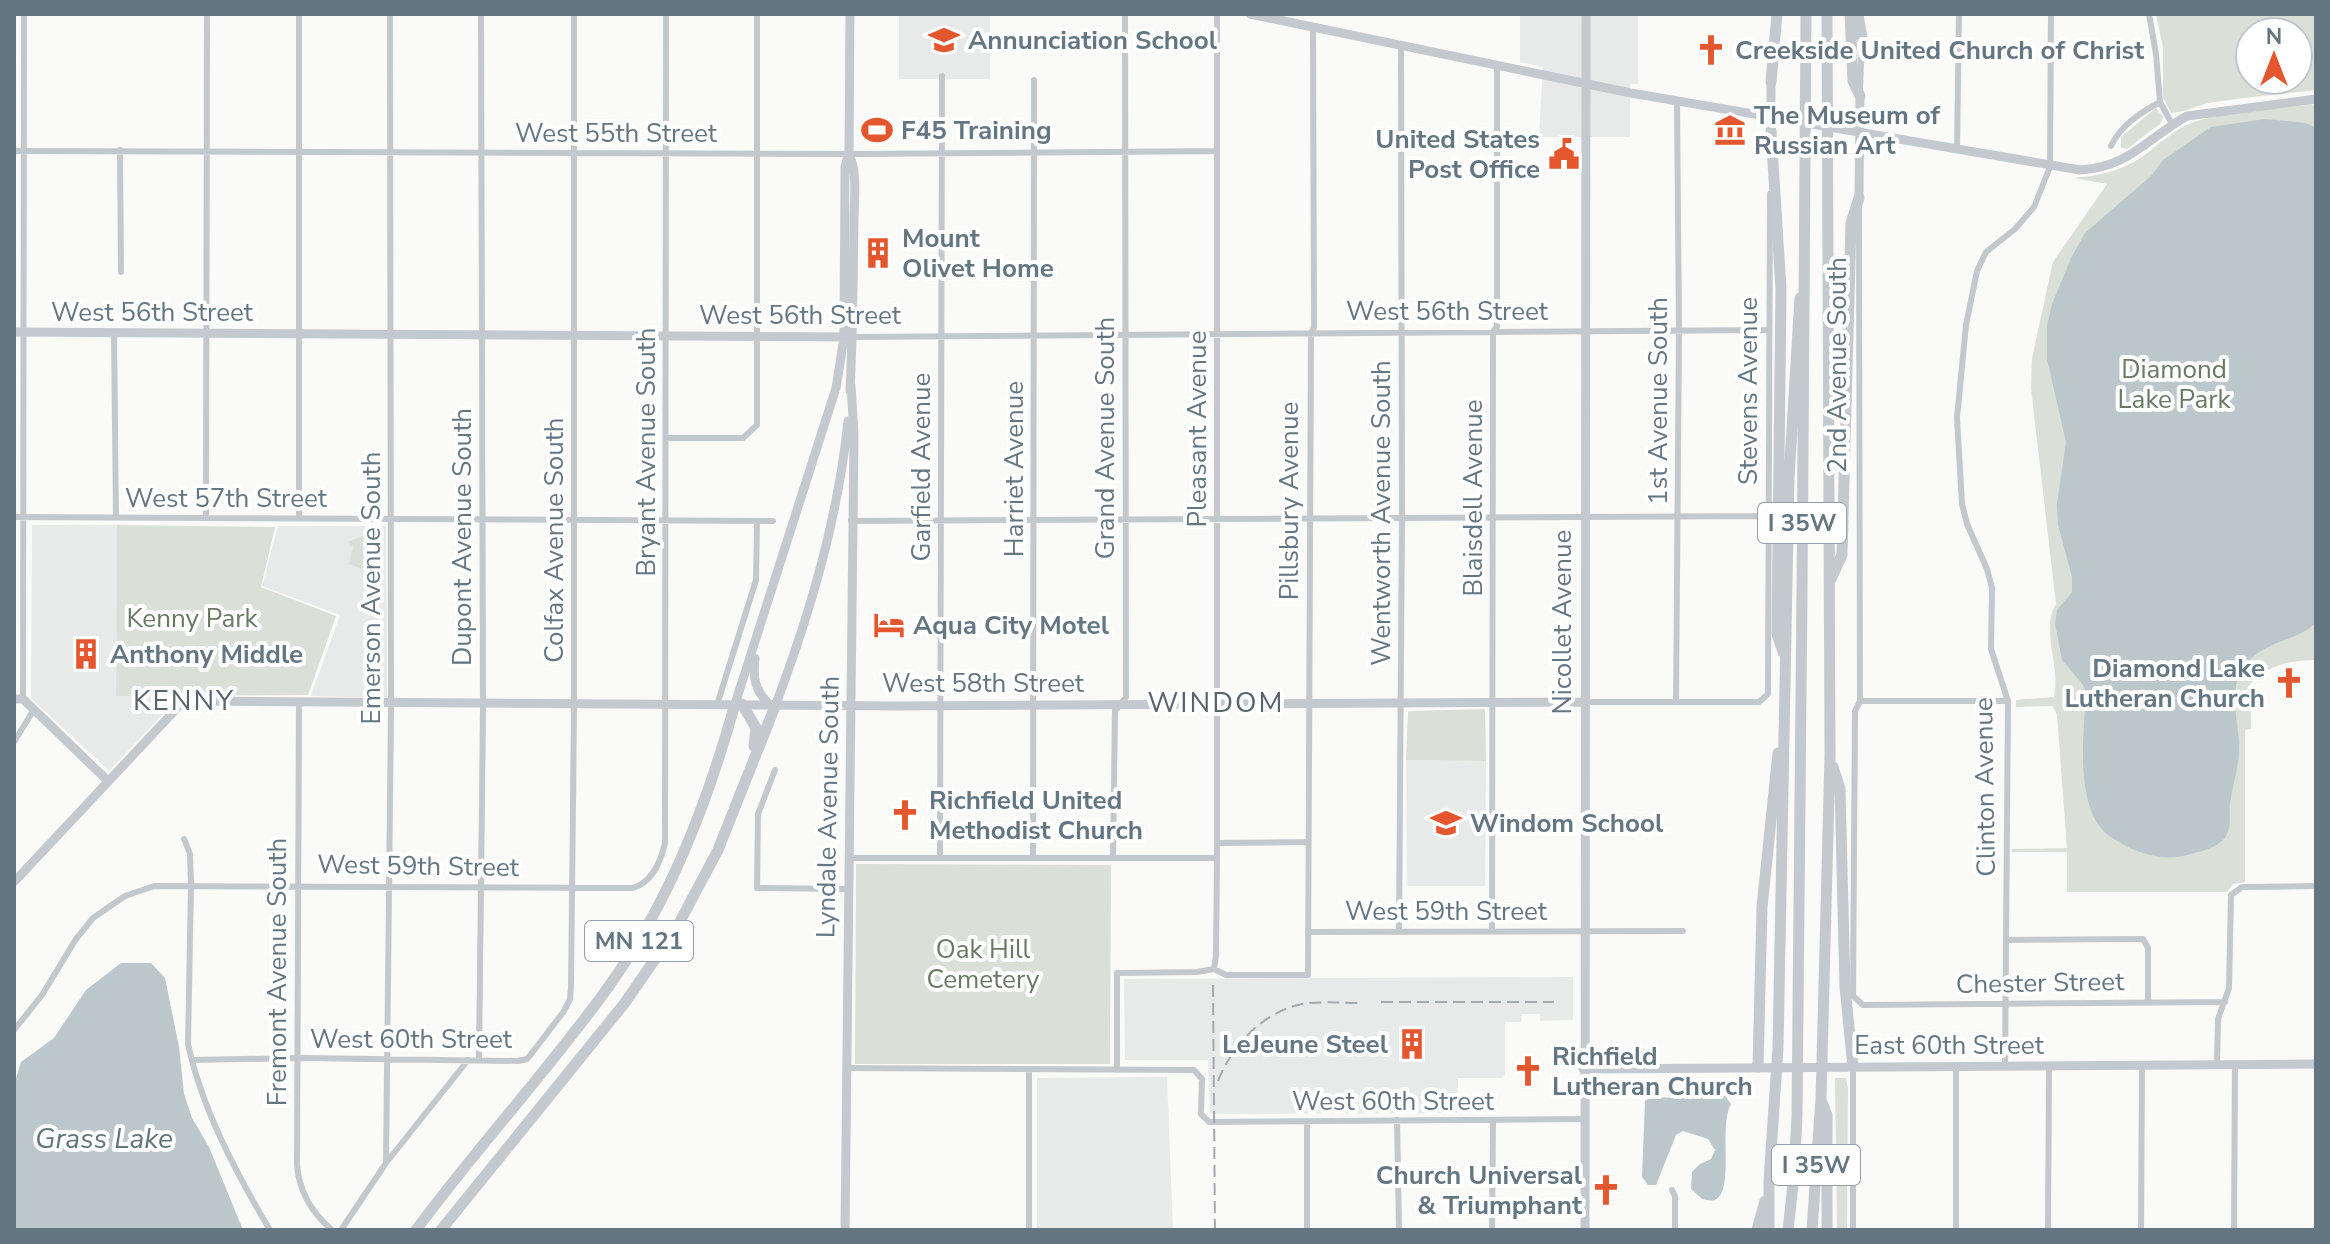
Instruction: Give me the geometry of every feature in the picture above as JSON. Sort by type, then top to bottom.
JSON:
[{"type":"highway","points":[[1771,82],[1774,14]]},
{"type":"highway","name":"I 35W","points":[[1788,1230],[1794,1175],[1797,1086],[1806,14]]},
{"type":"highway","name":"I 35W","points":[[1812,1230],[1821,1099],[1830,755],[1827,14]]},
{"type":"highway","points":[[1850,14],[1853,81],[1860,96]]},
{"type":"highway","points":[[1860,14],[1862,38]]},
{"type":"highway","points":[[1771,131],[1781,289],[1777,634],[1786,660]]},
{"type":"highway","points":[[1830,583],[1842,555],[1851,223],[1859,198]]},
{"type":"highway","points":[[1764,1229],[1778,1048],[1795,353],[1806,241]]},
{"type":"highway","points":[[739,704],[756,728],[747,777]]},
{"type":"highway","name":"MN 121","points":[[416,1230],[609,987],[639,940],[673,879],[693,834],[739,704]]},
{"type":"highway","name":"MN 121","points":[[441,1230],[624,1004],[676,929],[718,850],[772,704]]},
{"type":"highway","points":[[1758,1067],[1762,907],[1778,747],[1785,734]]},
{"type":"highway","points":[[1830,755],[1840,789],[1845,987],[1853,1067]]},
{"type":"highway","points":[[1821,1099],[1827,1115],[1827,1230]]},
{"type":"street","points":[[14,882],[108,781],[18,699],[24,517],[18,332],[25,151],[24,14]]},
{"type":"street","points":[[206,518],[207,14]]},
{"type":"street","points":[[299,14],[299,518]]},
{"type":"street","name":"Emerson Avenue South","points":[[386,1163],[391,703],[390,14]]},
{"type":"street","name":"Dupont Avenue South","points":[[479,1060],[483,337],[481,14]]},
{"type":"street","name":"Colfax Avenue South","points":[[532,1053],[570,999],[575,520],[574,14]]},
{"type":"street","name":"Bryant Avenue South","points":[[644,885],[661,857],[665,843],[666,14]]},
{"type":"street","points":[[666,438],[743,438],[749,435],[757,420],[757,14]]},
{"type":"street","points":[[756,643],[753,681],[760,695],[772,704],[803,629],[825,548],[845,448],[851,385],[845,166],[849,154],[850,14]]},
{"type":"street","name":"Grand Avenue South","points":[[1113,858],[1115,711],[1126,697],[1125,14]]},
{"type":"street","name":"Pleasant Avenue","points":[[1217,14],[1217,858]]},
{"type":"street","points":[[1250,14],[1586,84],[2080,170],[2109,166],[2134,154],[2187,116],[2316,99]]},
{"type":"street","name":"Nicollet Avenue","points":[[1585,1230],[1586,14]]},
{"type":"street","points":[[1957,149],[1959,14]]},
{"type":"street","name":"Clinton Avenue","points":[[2005,1066],[2008,701],[1991,649],[1992,588],[1962,504],[1957,418],[1966,325],[1977,271],[1986,252],[2015,229],[2034,207],[2050,167],[2051,14]]},
{"type":"street","points":[[2149,14],[2160,102],[2172,124]]},
{"type":"street","name":"Pillsbury Avenue","points":[[1214,969],[1226,975],[1308,975],[1308,519],[1311,334],[1314,327],[1313,27]]},
{"type":"street","name":"2nd Avenue South","points":[[1857,1001],[1853,996],[1854,727],[1855,711],[1860,701],[1859,198],[1855,133],[1862,38]]},
{"type":"street","name":"Wentworth Avenue South","points":[[1399,932],[1401,46]]},
{"type":"street","name":"Blaisdell Avenue","points":[[1492,931],[1493,332],[1497,326],[1497,65]]},
{"type":"street","name":"Garfield Avenue","points":[[940,858],[942,76]]},
{"type":"street","name":"Harriet Avenue","points":[[1033,858],[1034,80]]},
{"type":"street","points":[[1771,82],[1775,118],[1771,131]]},
{"type":"street","name":"1st Avenue South","points":[[1676,701],[1677,101]]},
{"type":"street","points":[[2111,146],[2116,135],[2137,115],[2160,102]]},
{"type":"street","name":"Stevens Avenue","points":[[1676,701],[1759,702],[1768,694],[1771,131]]},
{"type":"street","points":[[120,150],[121,272]]},
{"type":"street","name":"West 55th Street","points":[[14,151],[849,154],[1217,151]]},
{"type":"street","name":"West 56th Street","points":[[18,332],[849,338],[1768,330]]},
{"type":"street","points":[[114,333],[116,517]]},
{"type":"street","points":[[739,704],[829,416],[849,338]]},
{"type":"street","name":"Lyndale Avenue South","points":[[845,1230],[854,435],[851,385]]},
{"type":"street","points":[[851,521],[1769,516]]},
{"type":"street","name":"West 57th Street","points":[[14,517],[773,521]]},
{"type":"street","points":[[717,705],[756,580],[757,521]]},
{"type":"street","name":"West 58th Street","points":[[108,781],[179,706],[190,701],[849,706],[1584,702]]},
{"type":"street","points":[[1584,702],[1676,701]]},
{"type":"street","points":[[1860,701],[2008,701]]},
{"type":"street","name":"Fremont Avenue South","points":[[299,702],[298,1177],[306,1200],[332,1230]]},
{"type":"street","points":[[14,742],[33,711]]},
{"type":"street","points":[[775,770],[758,814],[757,888],[848,889]]},
{"type":"street","points":[[184,839],[190,854],[191,884],[188,1044],[209,1107],[245,1188],[270,1230]]},
{"type":"street","points":[[1217,843],[1308,842]]},
{"type":"street","points":[[847,1068],[1117,1070],[1117,973],[1214,969],[1217,858],[848,858]]},
{"type":"street","name":"West 59th Street","points":[[14,1030],[42,995],[76,939],[93,918],[112,904],[154,886],[633,888],[644,885]]},
{"type":"street","points":[[2217,1065],[2218,1019],[2229,988],[2230,904],[2235,890],[2249,886],[2316,886]]},
{"type":"street","name":"West 59th Street","points":[[1308,932],[1683,931]]},
{"type":"street","points":[[2007,940],[2143,939],[2148,948],[2148,1002]]},
{"type":"street","name":"Chester Street","points":[[1857,1001],[1863,1005],[2225,1002]]},
{"type":"street","name":"West 60th Street","points":[[192,1060],[518,1061],[527,1059],[532,1053]]},
{"type":"street","points":[[341,1230],[386,1163],[468,1060]]},
{"type":"street","name":"East 60th Street","points":[[1583,1069],[2316,1064]]},
{"type":"street","points":[[2141,1230],[2142,1065]]},
{"type":"street","points":[[2234,1230],[2235,1065]]},
{"type":"street","points":[[2048,1230],[2049,1066]]},
{"type":"street","points":[[1853,1067],[1853,1230]]},
{"type":"street","points":[[1956,1067],[1956,1230]]},
{"type":"street","points":[[1029,1069],[1029,1230]]},
{"type":"street","name":"West 60th Street","points":[[1117,1070],[1194,1070],[1202,1079],[1203,1119],[1209,1122],[1584,1119]]},
{"type":"street","points":[[1397,1120],[1399,1230]]},
{"type":"street","points":[[1492,1230],[1493,1120]]},
{"type":"street","points":[[1307,1121],[1307,1230]]},
{"type":"street","points":[[1672,1190],[1675,1196],[1675,1230]]},
{"type":"shaded area","name":"Annunciation School","points":[[899,14],[990,14],[990,79],[899,79]]},
{"type":"shaded area","points":[[1520,14],[1638,14],[1638,84],[1630,84],[1630,137],[1539,137],[1543,67],[1520,62]]},
{"type":"shaded area","points":[[32,525],[117,525],[116,696],[180,696],[109,771],[31,698]]},
{"type":"shaded area","points":[[278,526],[386,526],[387,698],[311,696],[340,615],[262,586]]},
{"type":"shaded area","name":"Windom School","points":[[1406,760],[1486,761],[1485,886],[1407,886]]},
{"type":"shaded area","points":[[1573,977],[1573,1020],[1540,1021],[1540,1014],[1522,1014],[1521,1022],[1505,1022],[1505,1075],[1502,1078],[1458,1078],[1457,1113],[1210,1114],[1208,1060],[1125,1060],[1124,979]]},
{"type":"shaded area","points":[[1167,1077],[1173,1230],[1037,1230],[1037,1078]]},
{"type":"green space","points":[[2156,14],[2316,14],[2316,90],[2314,16],[2234,16],[2234,96],[2265,96],[2214,102],[2171,113],[2163,97],[2163,48]]},
{"type":"green space","name":"Diamond Lake Park","points":[[2316,104],[2316,660],[2280,665],[2250,684],[2251,729],[2245,730],[2245,882],[2233,884],[2227,892],[2067,892],[2067,852],[2012,852],[2012,849],[2067,848],[2057,715],[2053,706],[2016,707],[2016,700],[2054,697],[2050,625],[2056,604],[2031,388],[2032,358],[2053,262],[2107,184],[2074,178],[2119,169],[2194,122],[2239,112]]},
{"type":"green space","points":[[2156,108],[2163,117],[2161,123],[2127,149],[2121,147],[2121,137]]},
{"type":"green space","name":"Kenny Park","points":[[117,525],[275,527],[261,587],[336,616],[308,695],[116,696]]},
{"type":"green space","points":[[382,529],[382,547],[373,573],[349,564],[353,546],[347,542]]},
{"type":"green space","points":[[1485,709],[1486,761],[1406,760],[1408,711]]},
{"type":"green space","name":"Oak Hill Cemetery","points":[[856,864],[1111,865],[1110,1064],[855,1064]]},
{"type":"green space","points":[[1835,1078],[1846,1078],[1848,1089],[1847,1230],[1837,1230]]},
{"type":"water","name":"Diamond Lake Park","points":[[2265,119],[2316,127],[2316,623],[2257,654],[2248,662],[2237,681],[2235,701],[2239,757],[2227,835],[2217,845],[2204,850],[2181,857],[2160,857],[2129,848],[2111,837],[2099,825],[2086,791],[2083,750],[2086,693],[2062,660],[2055,624],[2057,610],[2072,592],[2072,577],[2058,525],[2057,504],[2066,442],[2047,359],[2047,326],[2052,304],[2085,233],[2151,176],[2163,160],[2211,127]]},
{"type":"water","name":"Grass Lake","points":[[121,963],[151,963],[165,978],[179,1047],[184,1094],[243,1230],[14,1230],[14,1085],[21,1062],[54,1038],[86,990]]},
{"type":"water","points":[[1712,1087],[1729,1091],[1727,1099],[1731,1104],[1727,1114],[1721,1194],[1715,1200],[1705,1200],[1691,1189],[1692,1172],[1711,1159],[1715,1150],[1708,1139],[1683,1131],[1676,1135],[1656,1185],[1648,1185],[1642,1177],[1645,1101],[1650,1097],[1685,1098]]},
{"type":"railway","points":[[1213,985],[1215,1230]]},
{"type":"railway","points":[[1381,1002],[1554,1002]]},
{"type":"railway","points":[[1218,1081],[1240,1043],[1274,1014],[1302,1004],[1358,1003]]},
{"type":"place","name":"Annunciation School","points":[[944,40]]},
{"type":"place","name":"Creekside United Church of Christ","points":[[1711,50]]},
{"type":"place","name":"F45 Training","points":[[877,130]]},
{"type":"place","name":"The Museum of Russian Art","points":[[1730,130]]},
{"type":"place","name":"United States Post Office","points":[[1564,154]]},
{"type":"place","name":"Mount Olivet Home","points":[[878,253]]},
{"type":"place","name":"Aqua City Motel","points":[[889,625]]},
{"type":"place","name":"Anthony Middle","points":[[86,654]]},
{"type":"place","name":"Diamond Lake Lutheran Church","points":[[2289,683]]},
{"type":"place","name":"Richfield United Methodist Church","points":[[905,815]]},
{"type":"place","name":"Windom School","points":[[1446,823]]},
{"type":"place","name":"LeJeune Steel","points":[[1412,1044]]},
{"type":"place","name":"Richfield Lutheran Church","points":[[1528,1071]]},
{"type":"place","name":"Church Universal & Triumphant","points":[[1606,1190]]},
{"type":"district","name":"KENNY","points":[[184,701]]},
{"type":"district","name":"WINDOM","points":[[1216,703]]}]
